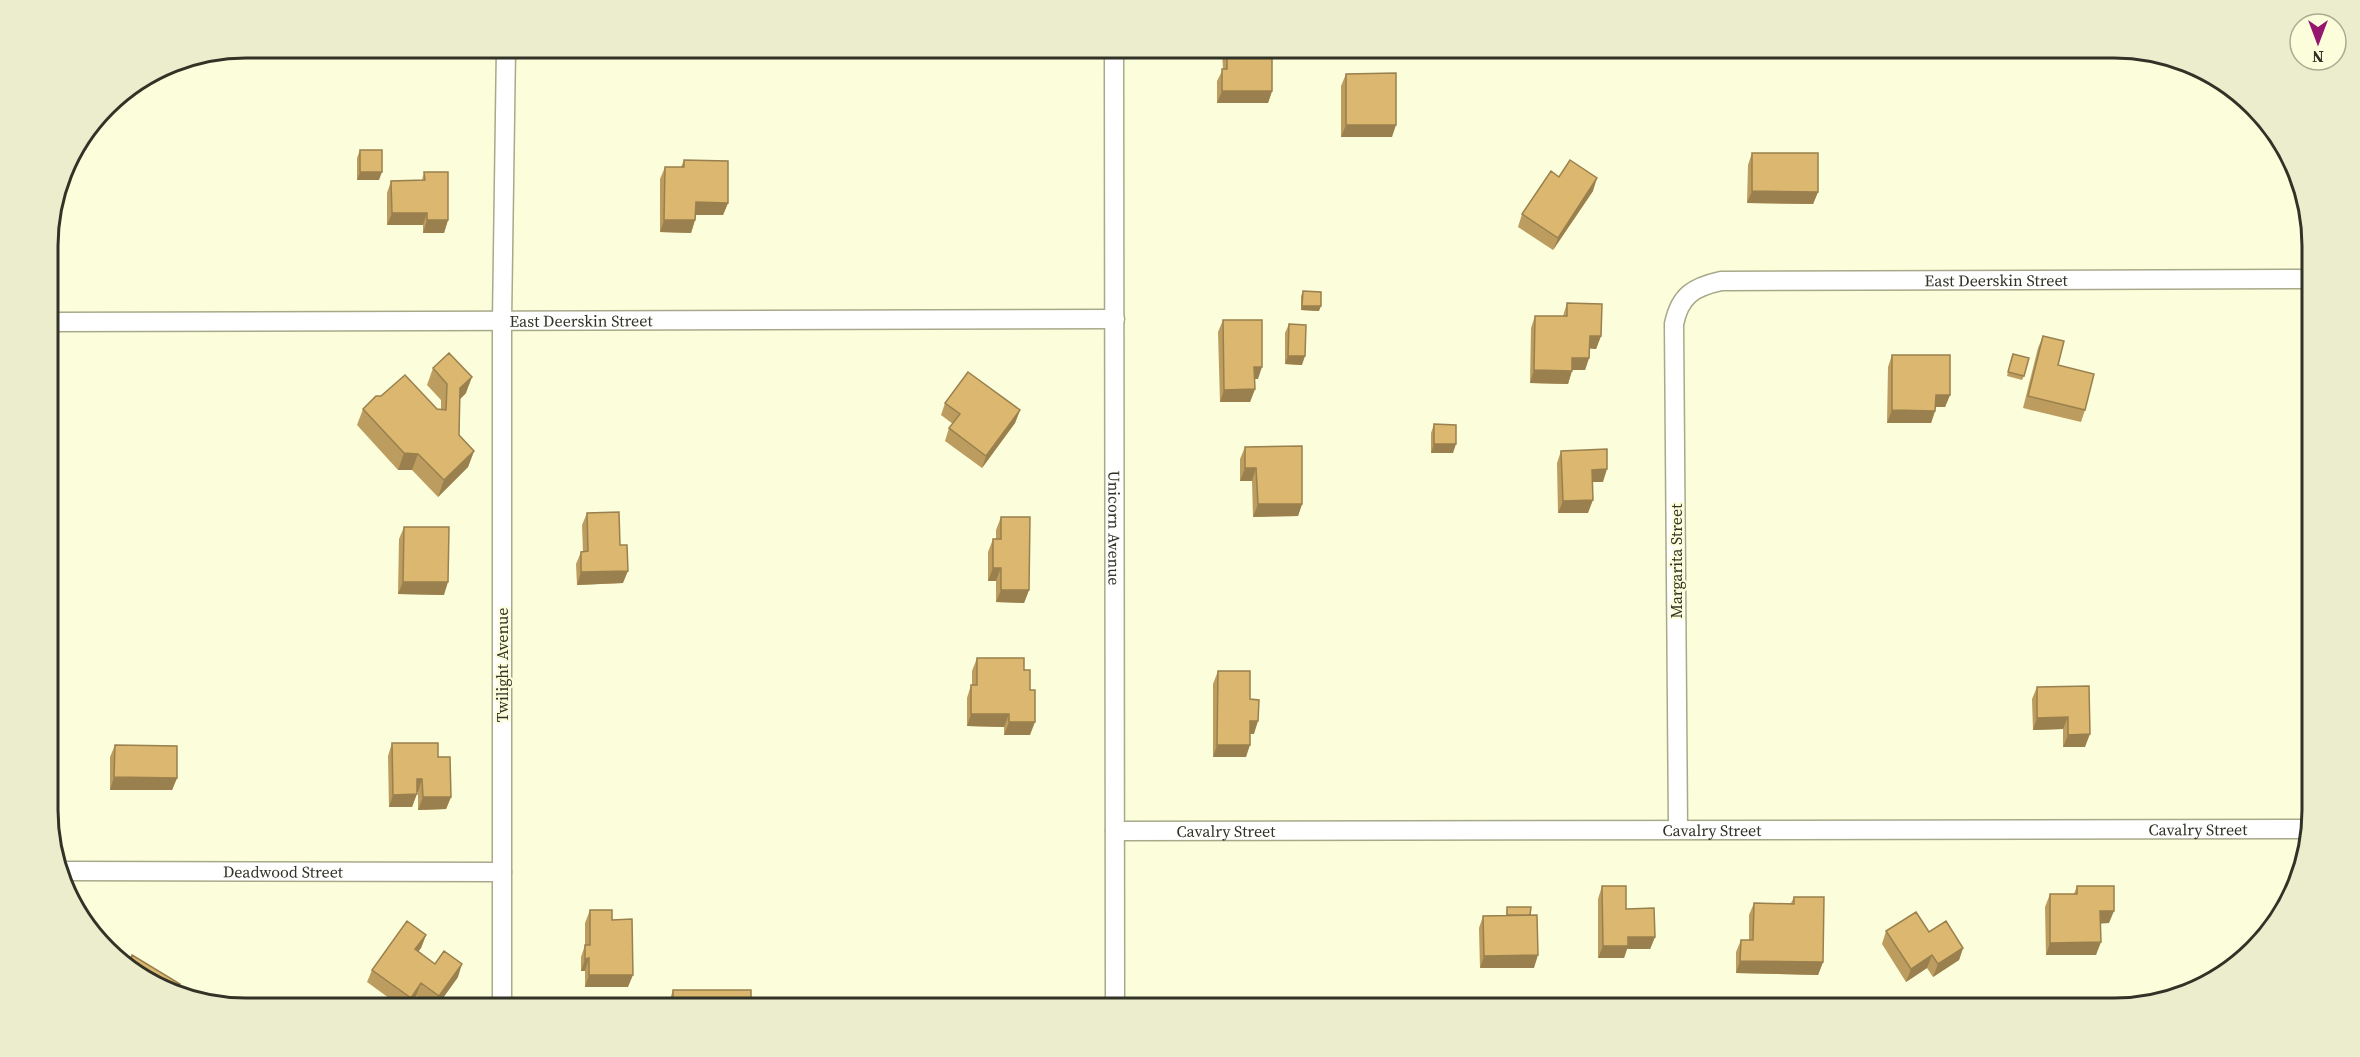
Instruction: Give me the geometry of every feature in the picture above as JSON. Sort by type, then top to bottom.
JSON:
[{"type":"street","name":"Twilight Avenue","points":[[502,998],[502,321],[506,59]]},
{"type":"street","name":"Unicorn Avenue","points":[[1114,59],[1115,998]]},
{"type":"street","name":"East Deerskin Street","points":[[1687,295],[1703,285],[1721,280],[2302,279]]},
{"type":"street","name":"Margarita Street","points":[[1678,829],[1674,324],[1677,310],[1687,295]]},
{"type":"street","name":"East Deerskin Street","points":[[59,322],[1115,319]]},
{"type":"street","name":"Cavalry Street","points":[[1115,831],[2300,829]]},
{"type":"street","name":"Deadwood Street","points":[[69,871],[502,872]]},
{"type":"building","points":[[1227,58],[1272,58],[1272,91],[1222,91],[1222,69],[1227,69]]},
{"type":"building","points":[[1396,73],[1396,125],[1346,125],[1346,74]]},
{"type":"building","points":[[360,150],[382,150],[382,172],[360,172]]},
{"type":"building","points":[[1752,153],[1818,153],[1818,192],[1752,191]]},
{"type":"building","points":[[684,160],[728,161],[728,203],[696,202],[695,220],[664,220],[665,167],[684,167]]},
{"type":"building","points":[[1570,160],[1597,178],[1558,238],[1522,214],[1551,171],[1559,177]]},
{"type":"building","points":[[424,172],[448,172],[448,220],[427,220],[427,213],[392,213],[391,181],[425,180]]},
{"type":"building","points":[[1303,291],[1321,292],[1321,306],[1302,306]]},
{"type":"building","points":[[1567,303],[1602,304],[1601,336],[1590,336],[1589,358],[1572,358],[1572,371],[1534,370],[1535,316],[1567,316]]},
{"type":"building","points":[[1223,320],[1262,320],[1262,367],[1254,367],[1255,389],[1224,390]]},
{"type":"building","points":[[1289,324],[1306,325],[1305,356],[1288,356]]},
{"type":"building","points":[[2043,336],[2064,341],[2058,365],[2094,374],[2085,410],[2028,396]]},
{"type":"building","points":[[449,353],[472,377],[460,388],[459,435],[474,451],[444,480],[418,454],[404,453],[363,409],[376,396],[381,396],[405,375],[437,409],[446,410],[447,384],[433,368]]},
{"type":"building","points":[[2013,354],[2029,358],[2024,376],[2008,372]]},
{"type":"building","points":[[1892,355],[1950,355],[1950,395],[1936,395],[1935,411],[1892,410]]},
{"type":"building","points":[[968,372],[1020,410],[986,456],[949,428],[960,414],[945,403]]},
{"type":"building","points":[[1434,424],[1456,425],[1456,444],[1434,444]]},
{"type":"building","points":[[1302,446],[1302,504],[1258,504],[1256,468],[1245,468],[1245,447]]},
{"type":"building","points":[[1607,449],[1607,469],[1592,470],[1593,500],[1563,501],[1561,451]]},
{"type":"building","points":[[619,512],[620,545],[627,545],[628,571],[581,572],[581,552],[588,551],[587,513]]},
{"type":"building","points":[[1001,517],[1030,517],[1029,590],[1001,590],[1001,568],[993,568],[993,539],[1001,539]]},
{"type":"building","points":[[404,527],[449,527],[448,582],[403,582]]},
{"type":"building","points":[[977,658],[1024,658],[1024,670],[1030,670],[1030,690],[1035,690],[1035,722],[1009,722],[1009,714],[971,714],[971,685],[977,685]]},
{"type":"building","points":[[1218,671],[1250,671],[1250,699],[1259,700],[1258,721],[1250,721],[1250,745],[1217,745]]},
{"type":"building","points":[[2089,686],[2090,734],[2068,735],[2068,717],[2037,718],[2037,687]]},
{"type":"building","points":[[392,743],[438,743],[438,757],[450,757],[451,797],[423,797],[422,779],[417,779],[417,794],[393,795]]},
{"type":"building","points":[[115,745],[177,746],[177,778],[114,777]]},
{"type":"building","points":[[1602,886],[1626,886],[1626,909],[1654,908],[1655,937],[1628,937],[1628,946],[1603,946]]},
{"type":"building","points":[[2077,886],[2114,886],[2114,911],[2100,911],[2101,942],[2050,943],[2050,894],[2077,894]]},
{"type":"building","points":[[1794,897],[1824,897],[1823,962],[1740,961],[1741,940],[1753,940],[1754,903],[1794,904]]},
{"type":"building","points":[[1507,907],[1531,907],[1530,915],[1507,915]]},
{"type":"building","points":[[590,910],[612,910],[612,920],[632,919],[633,975],[589,975],[589,958],[585,959],[585,945],[590,945]]},
{"type":"building","points":[[1916,912],[1929,932],[1946,921],[1963,948],[1938,964],[1932,955],[1911,969],[1886,931]]},
{"type":"building","points":[[1537,915],[1538,955],[1484,956],[1483,916]]},
{"type":"building","points":[[407,921],[426,935],[415,949],[435,964],[444,951],[462,964],[439,996],[421,983],[411,998],[372,970]]},
{"type":"building","points":[[132,955],[180,984],[179,986],[152,973],[130,959]]},
{"type":"building","points":[[673,990],[751,990],[751,998],[673,998]]}]
